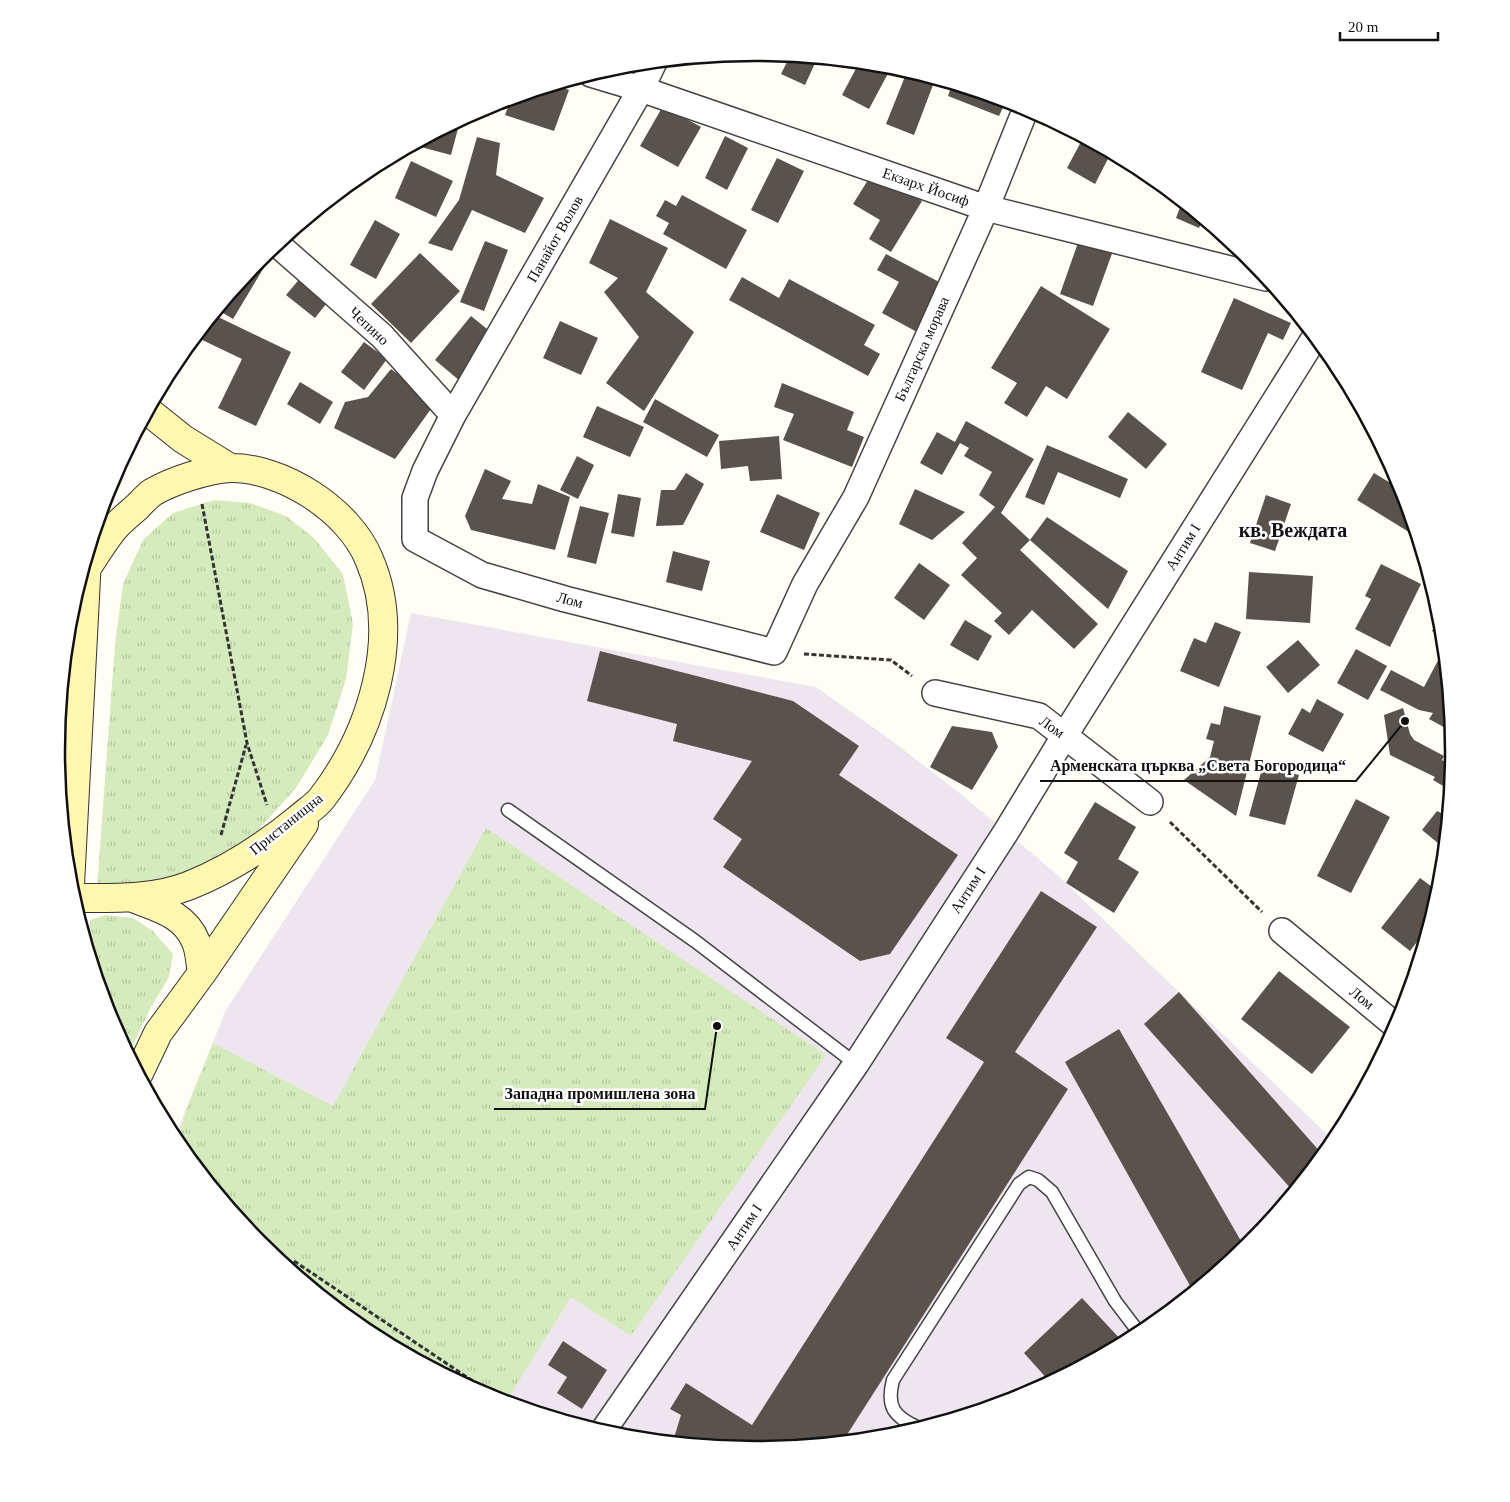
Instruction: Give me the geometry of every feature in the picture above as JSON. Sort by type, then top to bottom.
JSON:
[{"type":"street","name":"Панайот Волов","points":[[415,498],[425,471],[454,415],[650,70]]},
{"type":"street","name":"Екзарх Йосиф","points":[[605,78],[986,208],[1254,275]]},
{"type":"street","name":"Българска морава","points":[[774,652],[804,584],[856,496],[986,208],[1023,116]]},
{"type":"street","name":"Чепино","points":[[282,249],[382,336],[454,415]]},
{"type":"street","name":"Антим I","points":[[608,1424],[856,1064],[1006,832],[1311,343]]},
{"type":"street","points":[[153,415],[183,439],[230,468]]},
{"type":"street","points":[[94,554],[116,526],[152,493],[196,474],[230,468]]},
{"type":"street","name":"Пристанищна","points":[[82,898],[133,898],[186,887],[252,854],[321,800],[348,758],[366,717],[379,671],[384,630],[380,596],[369,558],[353,532],[336,514],[310,493],[279,478],[230,468]]},
{"type":"street","name":"Лом","points":[[415,498],[415,540],[482,575],[565,599],[774,652]]},
{"type":"street","points":[[72,846],[85,591]]},
{"type":"street","name":"Лом","points":[[935,693],[1039,716],[1150,802]]},
{"type":"street","points":[[142,1067],[158,1033],[202,973],[321,800]]},
{"type":"street","points":[[133,898],[174,914],[190,930],[196,943],[202,973]]},
{"type":"street","name":"Лом","points":[[1282,932],[1392,1016]]},
{"type":"lane","points":[[508,810],[695,941],[856,1064]]},
{"type":"lane","points":[[908,1423],[892,1409],[889,1394],[893,1380],[1019,1184],[1029,1177],[1038,1180],[1052,1192],[1115,1301],[1135,1327]]},
{"type":"path","points":[[196,474],[247,743],[277,836]]},
{"type":"path","points":[[774,652],[891,660],[935,693]]},
{"type":"path","points":[[209,877],[247,743]]},
{"type":"path","points":[[1150,802],[1282,932]]},
{"type":"path","points":[[294,1261],[468,1378]]},
{"type":"shaded area","points":[[411,613],[816,687],[891,740],[962,795],[1052,870],[1328,1135],[1274,1206],[1243,1239],[1210,1270],[1175,1298],[1138,1325],[1060,1370],[977,1404],[934,1417],[845,1435],[755,1441],[665,1435],[576,1417],[533,1404],[450,1370],[372,1325],[335,1298],[300,1270],[236,1206],[178,1129],[226,1010],[375,780]]},
{"type":"green space","points":[[214,500],[250,503],[286,516],[314,538],[343,574],[353,624],[346,679],[328,735],[296,788],[249,840],[200,872],[137,889],[97,888],[115,644],[123,584],[143,540],[173,513]]},
{"type":"green space","points":[[486,828],[826,1055],[631,1336],[571,1297],[510,1395],[450,1370],[410,1348],[372,1325],[335,1298],[300,1270],[236,1206],[180,1132],[186,1110],[213,1043],[333,1106]]},
{"type":"green space","points":[[105,915],[133,918],[153,931],[173,954],[169,977],[150,1009],[132,1047],[102,973],[89,931],[90,920]]},
{"type":"building","points":[[787,62],[815,64],[805,85],[781,74]]},
{"type":"building","points":[[856,69],[887,75],[869,109],[842,95]]},
{"type":"building","points":[[904,78],[933,85],[914,135],[886,124]]},
{"type":"building","points":[[565,88],[569,90],[554,131],[505,115],[508,108]]},
{"type":"building","points":[[950,90],[1003,108],[999,116],[948,96]]},
{"type":"building","points":[[663,106],[701,127],[678,167],[640,146]]},
{"type":"building","points":[[458,128],[451,155],[422,147]]},
{"type":"building","points":[[725,136],[748,148],[727,190],[705,178]]},
{"type":"building","points":[[477,137],[500,143],[496,175],[544,198],[525,233],[472,210],[452,251],[428,243],[459,200]]},
{"type":"building","points":[[1080,143],[1108,159],[1095,184],[1067,168]]},
{"type":"building","points":[[777,158],[804,171],[778,223],[751,210]]},
{"type":"building","points":[[411,161],[453,181],[436,217],[395,198]]},
{"type":"building","points":[[873,172],[922,201],[891,252],[869,239],[880,220],[853,204]]},
{"type":"building","points":[[682,195],[747,230],[726,269],[663,234],[669,223],[656,216],[665,200],[676,206]]},
{"type":"building","points":[[1180,208],[1201,224],[1199,228],[1176,218]]},
{"type":"building","points":[[610,219],[668,248],[646,292],[694,332],[644,411],[606,383],[639,337],[604,292],[618,278],[589,263]]},
{"type":"building","points":[[375,220],[400,234],[376,279],[350,265]]},
{"type":"building","points":[[1080,237],[1114,248],[1093,306],[1060,294]]},
{"type":"building","points":[[485,241],[508,250],[484,311],[460,302]]},
{"type":"building","points":[[420,253],[460,291],[411,343],[371,304]]},
{"type":"building","points":[[886,254],[943,284],[917,332],[882,313],[899,282],[877,270]]},
{"type":"building","points":[[266,264],[233,319],[223,313]]},
{"type":"building","points":[[302,276],[330,299],[315,318],[286,295]]},
{"type":"building","points":[[742,277],[779,298],[789,279],[875,325],[864,345],[880,354],[868,376],[729,300]]},
{"type":"building","points":[[1041,286],[1110,329],[1067,399],[1046,386],[1027,417],[1004,403],[1017,383],[991,368]]},
{"type":"building","points":[[1234,298],[1291,323],[1283,340],[1268,333],[1242,390],[1201,372]]},
{"type":"building","points":[[471,316],[497,337],[460,381],[435,360]]},
{"type":"building","points":[[219,317],[291,352],[256,426],[218,408],[242,359],[202,340]]},
{"type":"building","points":[[560,321],[598,338],[581,375],[543,358]]},
{"type":"building","points":[[364,342],[387,359],[364,390],[341,372]]},
{"type":"building","points":[[391,369],[436,402],[395,459],[334,428],[345,402],[368,397]]},
{"type":"building","points":[[300,382],[333,402],[320,424],[287,404]]},
{"type":"building","points":[[782,383],[854,412],[847,430],[864,437],[852,467],[783,440],[794,414],[774,407]]},
{"type":"building","points":[[655,399],[719,435],[707,457],[643,422]]},
{"type":"building","points":[[597,406],[644,427],[630,457],[583,437]]},
{"type":"building","points":[[1128,412],[1167,444],[1146,469],[1108,437]]},
{"type":"building","points":[[966,421],[1034,459],[1001,513],[1030,540],[1020,550],[1098,624],[1074,649],[1032,610],[1009,635],[994,621],[1002,613],[961,575],[977,558],[962,543],[995,507],[979,495],[992,472],[964,456],[969,448],[960,443],[942,475],[920,463],[937,432],[955,442]]},
{"type":"building","points":[[779,436],[782,479],[750,481],[748,466],[721,469],[719,441]]},
{"type":"building","points":[[1047,445],[1128,479],[1120,498],[1058,472],[1044,505],[1025,497]]},
{"type":"building","points":[[577,456],[594,465],[578,499],[560,490]]},
{"type":"building","points":[[485,469],[511,481],[502,499],[532,504],[538,484],[570,497],[555,550],[471,530],[465,516]]},
{"type":"building","points":[[686,473],[704,484],[683,525],[656,526],[661,490],[675,490]]},
{"type":"building","points":[[1374,473],[1390,483],[1409,532],[1357,500]]},
{"type":"building","points":[[915,489],[965,512],[932,540],[899,524]]},
{"type":"building","points":[[618,494],[641,498],[634,537],[611,533]]},
{"type":"building","points":[[777,494],[820,513],[804,550],[760,532]]},
{"type":"building","points":[[1266,495],[1291,504],[1275,551],[1250,543]]},
{"type":"building","points":[[580,506],[609,513],[596,564],[567,557]]},
{"type":"building","points":[[1047,517],[1128,571],[1108,609],[1030,540]]},
{"type":"building","points":[[673,551],[710,561],[702,591],[666,582]]},
{"type":"building","points":[[919,563],[950,585],[924,620],[894,598]]},
{"type":"building","points":[[1381,564],[1421,584],[1390,647],[1355,629],[1371,599],[1365,596]]},
{"type":"building","points":[[1249,572],[1313,576],[1310,623],[1246,619]]},
{"type":"building","points":[[965,620],[992,636],[978,661],[950,645]]},
{"type":"building","points":[[1215,622],[1241,632],[1219,687],[1180,671],[1194,638],[1206,643]]},
{"type":"building","points":[[1298,640],[1320,665],[1288,693],[1266,667]]},
{"type":"building","points":[[1356,649],[1387,666],[1368,700],[1337,683]]},
{"type":"building","points":[[600,651],[793,701],[859,746],[839,775],[958,855],[890,954],[860,961],[723,867],[742,839],[713,819],[752,761],[673,741],[677,724],[587,701]]},
{"type":"building","points":[[1439,659],[1444,727],[1429,719],[1433,713],[1419,710],[1380,690],[1391,670],[1424,687]]},
{"type":"building","points":[[1317,699],[1344,714],[1323,752],[1288,734],[1302,708],[1310,713]]},
{"type":"building","points":[[1224,706],[1261,716],[1236,816],[1184,780],[1210,757],[1214,741],[1206,739],[1211,723],[1220,725]]},
{"type":"building","points":[[1403,708],[1410,734],[1414,740],[1444,756],[1442,760],[1445,762],[1443,786],[1433,780],[1435,777],[1390,755],[1384,715]]},
{"type":"building","points":[[952,726],[992,732],[998,747],[972,790],[930,767]]},
{"type":"building","points":[[1263,765],[1299,775],[1285,825],[1249,816]]},
{"type":"building","points":[[1356,799],[1390,817],[1351,893],[1317,876]]},
{"type":"building","points":[[1095,802],[1136,827],[1118,859],[1139,872],[1114,913],[1066,883],[1078,862],[1064,853]]},
{"type":"building","points":[[1437,811],[1441,813],[1439,844],[1422,830]]},
{"type":"building","points":[[1420,878],[1431,886],[1418,941],[1410,951],[1381,928]]},
{"type":"building","points":[[1041,891],[1097,927],[1015,1052],[1068,1089],[847,1435],[755,1441],[675,1436],[681,1415],[670,1409],[686,1383],[752,1425],[984,1062],[946,1038]]},
{"type":"building","points":[[1279,971],[1350,1027],[1312,1074],[1241,1019]]},
{"type":"building","points":[[1179,992],[1318,1149],[1289,1187],[1144,1024]]},
{"type":"building","points":[[1119,1029],[1241,1241],[1190,1286],[1065,1062]]},
{"type":"building","points":[[1082,1298],[1118,1337],[1045,1377],[1024,1353]]},
{"type":"building","points":[[563,1341],[607,1370],[582,1409],[557,1393],[567,1377],[548,1365]]},
{"type":"place","name":"Арменската църква „Света Богородица“","points":[[1405,721]]},
{"type":"place","name":"Западна промишлена зона","points":[[717,1026]]},
{"type":"district","name":"кв. Веждата","points":[[1293,530]]}]
